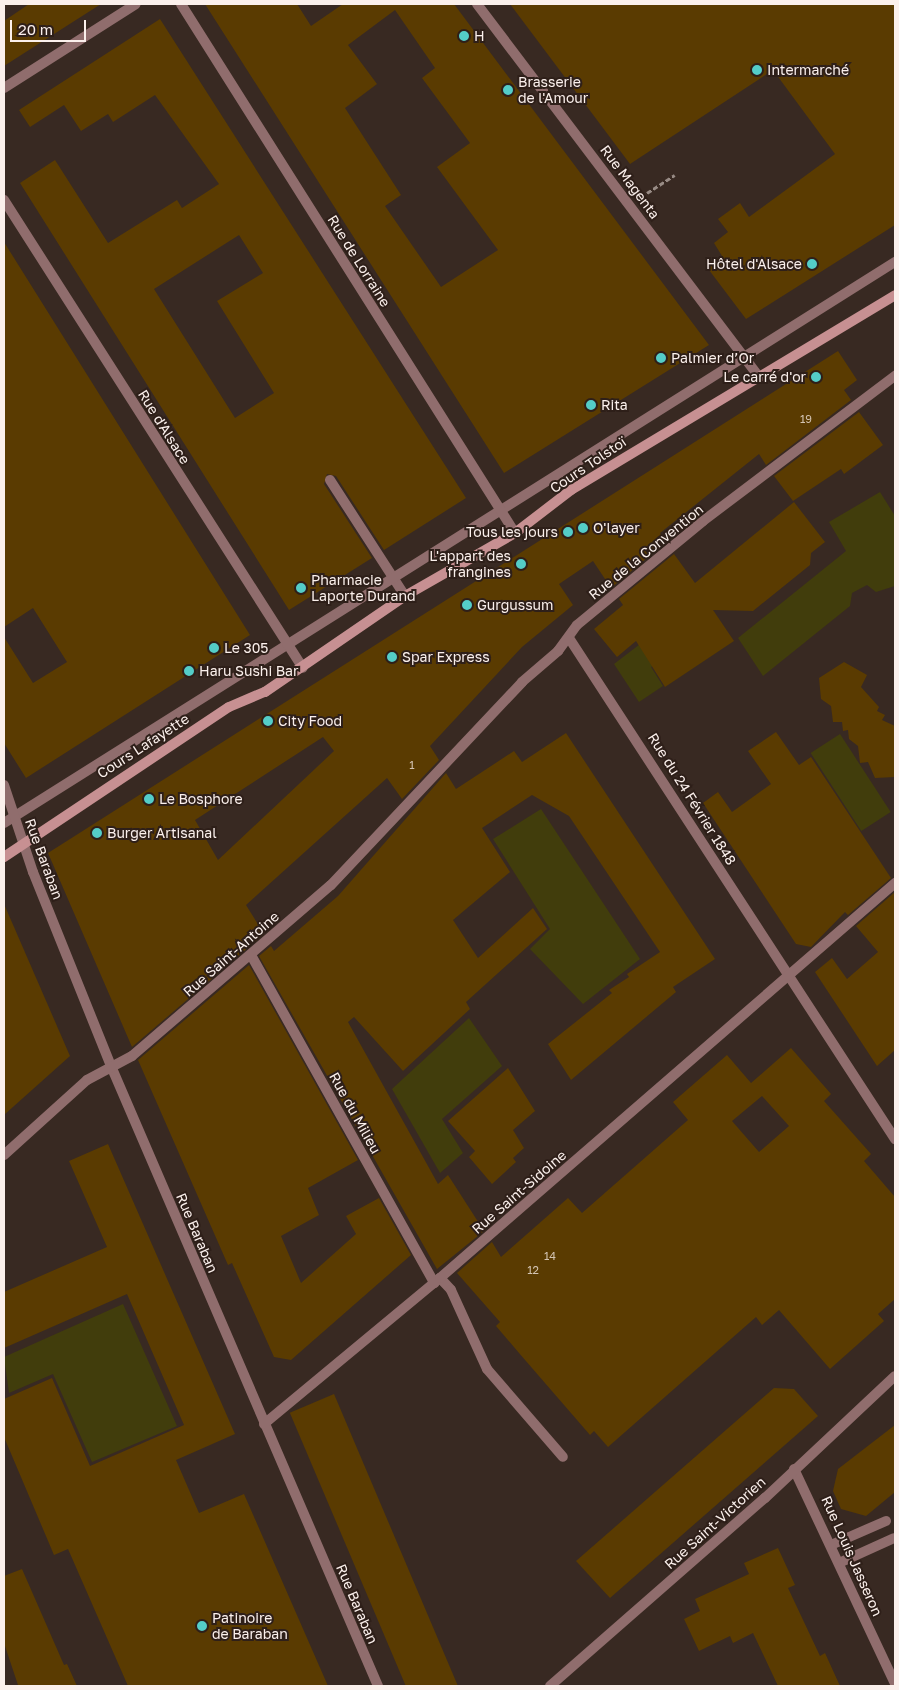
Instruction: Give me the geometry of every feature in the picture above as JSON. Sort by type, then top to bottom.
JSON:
[{"type":"main road","name":"Cours Tolstoï","points":[[303,668],[405,596],[515,533],[579,485],[895,295]]},
{"type":"main road","name":"Cours Lafayette","points":[[4,857],[229,707],[303,668]]},
{"type":"street","points":[[4,88],[136,4]]},
{"type":"street","name":"Rue de Lorraine","points":[[181,4],[515,533]]},
{"type":"street","name":"Rue Magenta","points":[[477,4],[759,377]]},
{"type":"street","name":"Rue d'Alsace","points":[[4,200],[285,643],[303,668]]},
{"type":"street","points":[[4,823],[285,643],[742,355],[895,262]]},
{"type":"street","name":"Rue de la Convention","points":[[456,750],[569,638],[577,625],[703,521],[895,376]]},
{"type":"street","points":[[330,480],[405,596]]},
{"type":"street","name":"Rue du 24 Février 1848","points":[[569,638],[895,1139]]},
{"type":"street","name":"Rue Saint-Antoine","points":[[4,1155],[87,1080],[132,1056],[252,955],[331,885],[456,750]]},
{"type":"street","name":"Rue Baraban","points":[[4,785],[24,845],[111,1066],[378,1686]]},
{"type":"street","name":"Rue Saint-Sidoine","points":[[264,1424],[437,1281],[895,883]]},
{"type":"street","name":"Rue du Milieu","points":[[252,955],[437,1281],[451,1290],[487,1369],[563,1457]]},
{"type":"street","name":"Rue Saint-Victorien","points":[[550,1686],[794,1469],[895,1376]]},
{"type":"street","name":"Rue Louis Jasseron","points":[[794,1469],[895,1684]]},
{"type":"street","points":[[831,1545],[886,1521]]},
{"type":"street","points":[[839,1563],[894,1538]]},
{"type":"path","points":[[647,193],[675,175]]},
{"type":"shaded area","points":[[880,492],[895,516],[895,586],[876,592],[867,585],[852,593],[850,606],[763,676],[738,638],[846,551],[829,522]]},
{"type":"shaded area","points":[[661,628],[704,633],[651,667],[663,686],[639,702],[614,664]]},
{"type":"shaded area","points":[[840,734],[891,812],[861,831],[811,753]]},
{"type":"shaded area","points":[[541,809],[640,959],[583,1004],[530,949],[550,929],[493,839]]},
{"type":"shaded area","points":[[469,1018],[502,1066],[442,1119],[463,1153],[440,1173],[392,1089]]},
{"type":"shaded area","points":[[123,1304],[177,1426],[92,1462],[53,1374],[9,1393],[4,1357]]},
{"type":"building","points":[[29,4],[101,4],[4,66],[4,21]]},
{"type":"building","points":[[205,4],[297,4],[311,26],[343,4],[454,4],[709,345],[504,473]],"holes":[[[395,10],[435,68],[422,78],[470,143],[437,167],[498,250],[441,287],[385,206],[401,195],[345,108],[377,84],[348,45]]]},
{"type":"building","points":[[510,4],[895,4],[895,225],[746,319],[706,266],[722,256],[714,243],[728,232],[718,219],[740,203],[749,217],[835,154],[773,70],[630,164]]},
{"type":"building","points":[[160,19],[466,498],[384,550],[336,476],[327,474],[324,484],[372,558],[289,610],[20,183],[55,160],[108,243],[177,200],[182,208],[219,184],[155,95],[113,122],[108,114],[81,131],[64,105],[30,127],[19,110]],"holes":[[[239,235],[263,273],[217,301],[274,393],[235,418],[154,289]]]},
{"type":"building","points":[[4,242],[250,635],[26,778],[4,743],[4,637],[33,683],[67,662],[33,608],[4,627]]},
{"type":"building","points":[[838,351],[857,380],[844,390],[851,400],[766,465],[759,454],[660,533],[666,542],[611,588],[593,561],[559,584],[573,605],[522,647],[430,746],[439,760],[402,799],[387,778],[246,905],[264,934],[132,1047],[48,853]],"holes":[[[323,737],[334,751],[218,860],[195,820]]]},
{"type":"building","points":[[859,412],[883,445],[844,474],[841,469],[793,501],[774,476]]},
{"type":"building","points":[[794,502],[825,542],[811,553],[810,565],[753,611],[713,610],[734,641],[665,687],[636,641],[617,657],[594,629],[623,605],[619,599],[674,554],[695,583]]},
{"type":"building","points":[[844,662],[867,675],[861,687],[879,707],[877,711],[885,715],[882,720],[895,726],[895,777],[875,778],[868,762],[860,763],[858,746],[849,739],[848,730],[843,731],[842,722],[833,722],[831,706],[821,699],[819,678]]},
{"type":"building","points":[[776,732],[799,765],[811,757],[891,878],[848,915],[845,912],[811,947],[796,944],[703,803],[718,792],[732,812],[771,784],[748,751]]},
{"type":"building","points":[[566,733],[715,959],[673,987],[676,992],[571,1080],[548,1044],[612,993],[609,990],[629,977],[627,974],[660,952],[569,816],[532,795],[482,828],[510,872],[453,920],[478,958],[533,908],[547,929],[466,1002],[470,1009],[403,1071],[354,1017],[348,1022],[438,1184],[448,1175],[484,1231],[437,1269],[259,956],[271,946],[274,951],[338,896],[446,773],[456,789],[514,751],[522,762]]},
{"type":"building","points":[[895,892],[895,1050],[877,1066],[815,972],[832,958],[847,979],[878,952],[856,926]]},
{"type":"building","points":[[4,904],[70,1056],[4,1115]]},
{"type":"building","points":[[249,965],[358,1160],[308,1188],[319,1215],[281,1236],[301,1283],[356,1234],[346,1216],[379,1198],[411,1255],[291,1360],[274,1357],[232,1263],[228,1265],[138,1060]]},
{"type":"building","points":[[791,1048],[831,1094],[824,1101],[871,1154],[864,1161],[895,1197],[895,1299],[878,1314],[884,1321],[830,1369],[779,1310],[762,1325],[756,1317],[608,1447],[594,1431],[590,1435],[496,1326],[500,1322],[457,1273],[492,1242],[501,1257],[568,1198],[582,1213],[688,1120],[673,1102],[727,1055],[751,1083]],"holes":[[[762,1096],[789,1126],[759,1152],[732,1121]]]},
{"type":"building","points":[[508,1068],[535,1111],[513,1130],[524,1148],[513,1158],[516,1162],[492,1184],[469,1157],[475,1151],[448,1121]]},
{"type":"building","points":[[108,1144],[235,1434],[176,1460],[199,1513],[244,1494],[328,1686],[128,1686],[68,1549],[54,1555],[4,1437],[4,1399],[52,1378],[90,1466],[184,1425],[127,1294],[4,1348],[4,1292],[107,1247],[69,1161]]},
{"type":"building","points":[[774,1388],[794,1389],[818,1416],[610,1598],[576,1561]]},
{"type":"building","points":[[334,1394],[458,1686],[406,1686],[290,1413]]},
{"type":"building","points":[[895,1425],[895,1492],[866,1516],[841,1509],[833,1491],[838,1469]]},
{"type":"building","points":[[778,1548],[795,1585],[788,1588],[820,1656],[825,1653],[840,1686],[778,1686],[753,1633],[733,1643],[730,1636],[699,1651],[684,1619],[700,1611],[695,1599],[749,1574],[744,1563]]},
{"type":"building","points":[[22,1569],[64,1665],[67,1664],[77,1686],[15,1686],[18,1685],[4,1643],[4,1576]]},
{"type":"place","name":"H","points":[[464,36]]},
{"type":"place","name":"Intermarché","points":[[757,70]]},
{"type":"place","name":"Brasserie de l'Amour","points":[[508,90]]},
{"type":"place","name":"Hôtel d'Alsace","points":[[812,264]]},
{"type":"place","name":"Palmier d’Or","points":[[661,358]]},
{"type":"place","name":"Le carré d'or","points":[[816,377]]},
{"type":"place","name":"Rita","points":[[591,405]]},
{"type":"place","name":"O'layer","points":[[583,528]]},
{"type":"place","name":"Tous les jours","points":[[568,532]]},
{"type":"place","name":"L'appart des frangines","points":[[521,564]]},
{"type":"place","name":"Pharmacie Laporte Durand","points":[[301,588]]},
{"type":"place","name":"Gurgussum","points":[[467,605]]},
{"type":"place","name":"Le 305","points":[[214,648]]},
{"type":"place","name":"Spar Express","points":[[392,657]]},
{"type":"place","name":"Haru Sushi Bar","points":[[189,671]]},
{"type":"place","name":"City Food","points":[[268,721]]},
{"type":"place","name":"Le Bosphore","points":[[149,799]]},
{"type":"place","name":"Burger Artisanal","points":[[97,833]]},
{"type":"place","name":"Patinoire de Baraban","points":[[202,1626]]}]
